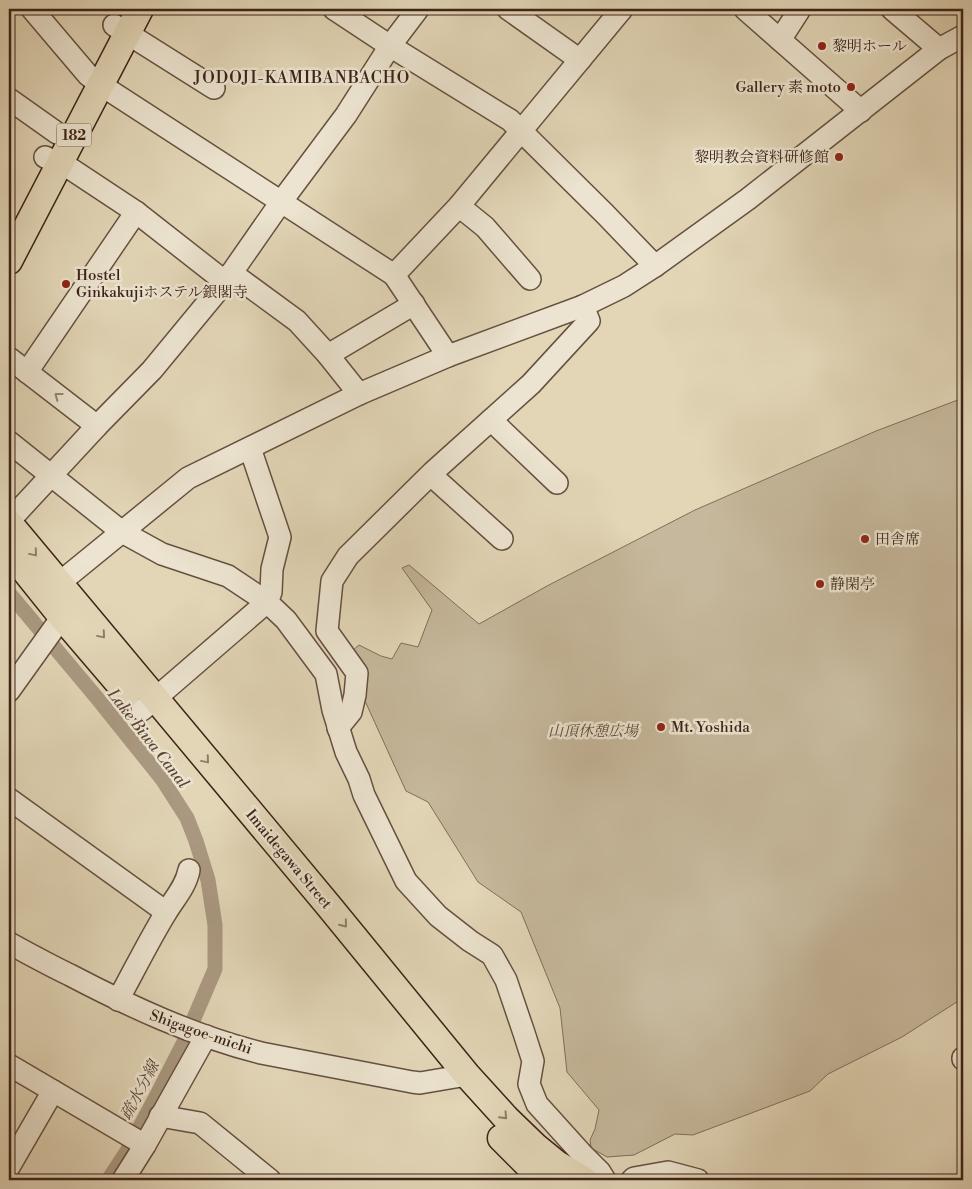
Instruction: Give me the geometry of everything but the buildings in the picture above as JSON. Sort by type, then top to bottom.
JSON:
[{"type":"main road","name":"182","points":[[11,242],[94,80],[121,22],[140,9]]},
{"type":"main road","name":"182","points":[[52,160],[57,133],[94,80]]},
{"type":"main road","name":"Imaidegawa Street","points":[[9,522],[52,589],[58,625],[149,705],[328,905],[511,1149],[528,1166],[547,1180]]},
{"type":"main road","name":"Imaidegawa Street","points":[[9,551],[52,589]]},
{"type":"main road","name":"Imaidegawa Street","points":[[457,1076],[535,1146],[557,1164],[584,1180]]},
{"type":"street","points":[[32,9],[94,80],[394,275],[448,356]]},
{"type":"street","points":[[334,9],[510,120],[655,266]]},
{"type":"street","points":[[9,522],[97,426],[152,370],[228,278],[281,202],[346,115],[390,46],[418,9]]},
{"type":"street","points":[[508,9],[580,60]]},
{"type":"street","points":[[394,275],[459,206],[622,9]]},
{"type":"street","points":[[745,9],[861,111]]},
{"type":"street","points":[[780,40],[800,9]]},
{"type":"street","points":[[892,9],[939,48]]},
{"type":"street","points":[[121,22],[214,88]]},
{"type":"street","points":[[52,589],[188,478],[358,394],[448,356],[584,306],[624,286],[748,199],[939,48],[963,36]]},
{"type":"street","points":[[9,98],[57,133]]},
{"type":"street","points":[[52,160],[71,169],[136,212],[219,277],[237,277],[297,321],[328,355],[358,394]]},
{"type":"street","points":[[459,206],[485,227],[530,279]]},
{"type":"street","points":[[27,372],[136,212]]},
{"type":"street","points":[[328,355],[414,304]]},
{"type":"street","points":[[338,728],[351,712],[357,673],[327,631],[332,581],[348,556],[431,474],[531,384],[589,321],[584,306]]},
{"type":"street","points":[[9,358],[97,426]]},
{"type":"street","points":[[491,420],[557,483]]},
{"type":"street","points":[[9,442],[122,532],[162,554],[228,576],[267,602],[286,620],[326,674],[338,728],[346,752],[359,779],[364,795],[406,881],[438,916],[470,942],[492,955],[506,980],[532,1061],[529,1084],[537,1104],[582,1155],[600,1172],[605,1180]]},
{"type":"street","points":[[149,705],[267,602],[271,592],[272,569],[280,537],[250,448]]},
{"type":"street","points":[[431,474],[502,539]]},
{"type":"street","points":[[9,691],[58,625]]},
{"type":"street","points":[[9,799],[166,912]]},
{"type":"street","points":[[118,1000],[166,912],[187,878],[189,870]]},
{"type":"street","name":"Shigagoe-michi","points":[[10,948],[118,1000],[206,1036],[236,1046],[412,1082],[457,1076]]},
{"type":"street","points":[[123,1180],[206,1036]]},
{"type":"street","points":[[9,1065],[145,1144]]},
{"type":"street","points":[[9,1167],[53,1091]]},
{"type":"street","points":[[160,1116],[200,1123],[270,1180]]},
{"type":"street","points":[[632,1180],[634,1178],[668,1172],[698,1180]]},
{"type":"green space","name":"山頂休憩広場","points":[[963,398],[963,998],[902,1037],[828,1074],[810,1091],[693,1135],[675,1134],[634,1155],[607,1157],[591,1148],[590,1140],[595,1129],[599,1110],[567,1072],[560,1008],[521,912],[478,882],[428,802],[406,791],[345,657],[359,645],[381,656],[392,659],[401,643],[418,647],[432,610],[402,568],[409,565],[479,624],[547,586],[695,510],[876,431]]},
{"type":"waterway","name":"Lake Biwa Canal","points":[[9,593],[162,779],[187,818],[208,880],[215,925],[215,969],[183,1044],[127,1151],[108,1180]]},
{"type":"place","name":"黎明ホール","points":[[822,46]]},
{"type":"place","name":"Gallery 素 moto","points":[[851,87]]},
{"type":"place","name":"黎明教会資料研修館","points":[[839,157]]},
{"type":"place","name":"Hostel Ginkakujiホステル銀閣寺","points":[[66,284]]},
{"type":"place","name":"田舎席","points":[[865,539]]},
{"type":"place","name":"静閑亭","points":[[820,584]]},
{"type":"place","name":"Mt. Yoshida","points":[[661,727]]},
{"type":"district","name":"JODOJI-KAMIBANBACHO","points":[[302,77]]},
{"type":"water label","name":"疏水分線","points":[[139,1090]]}]
